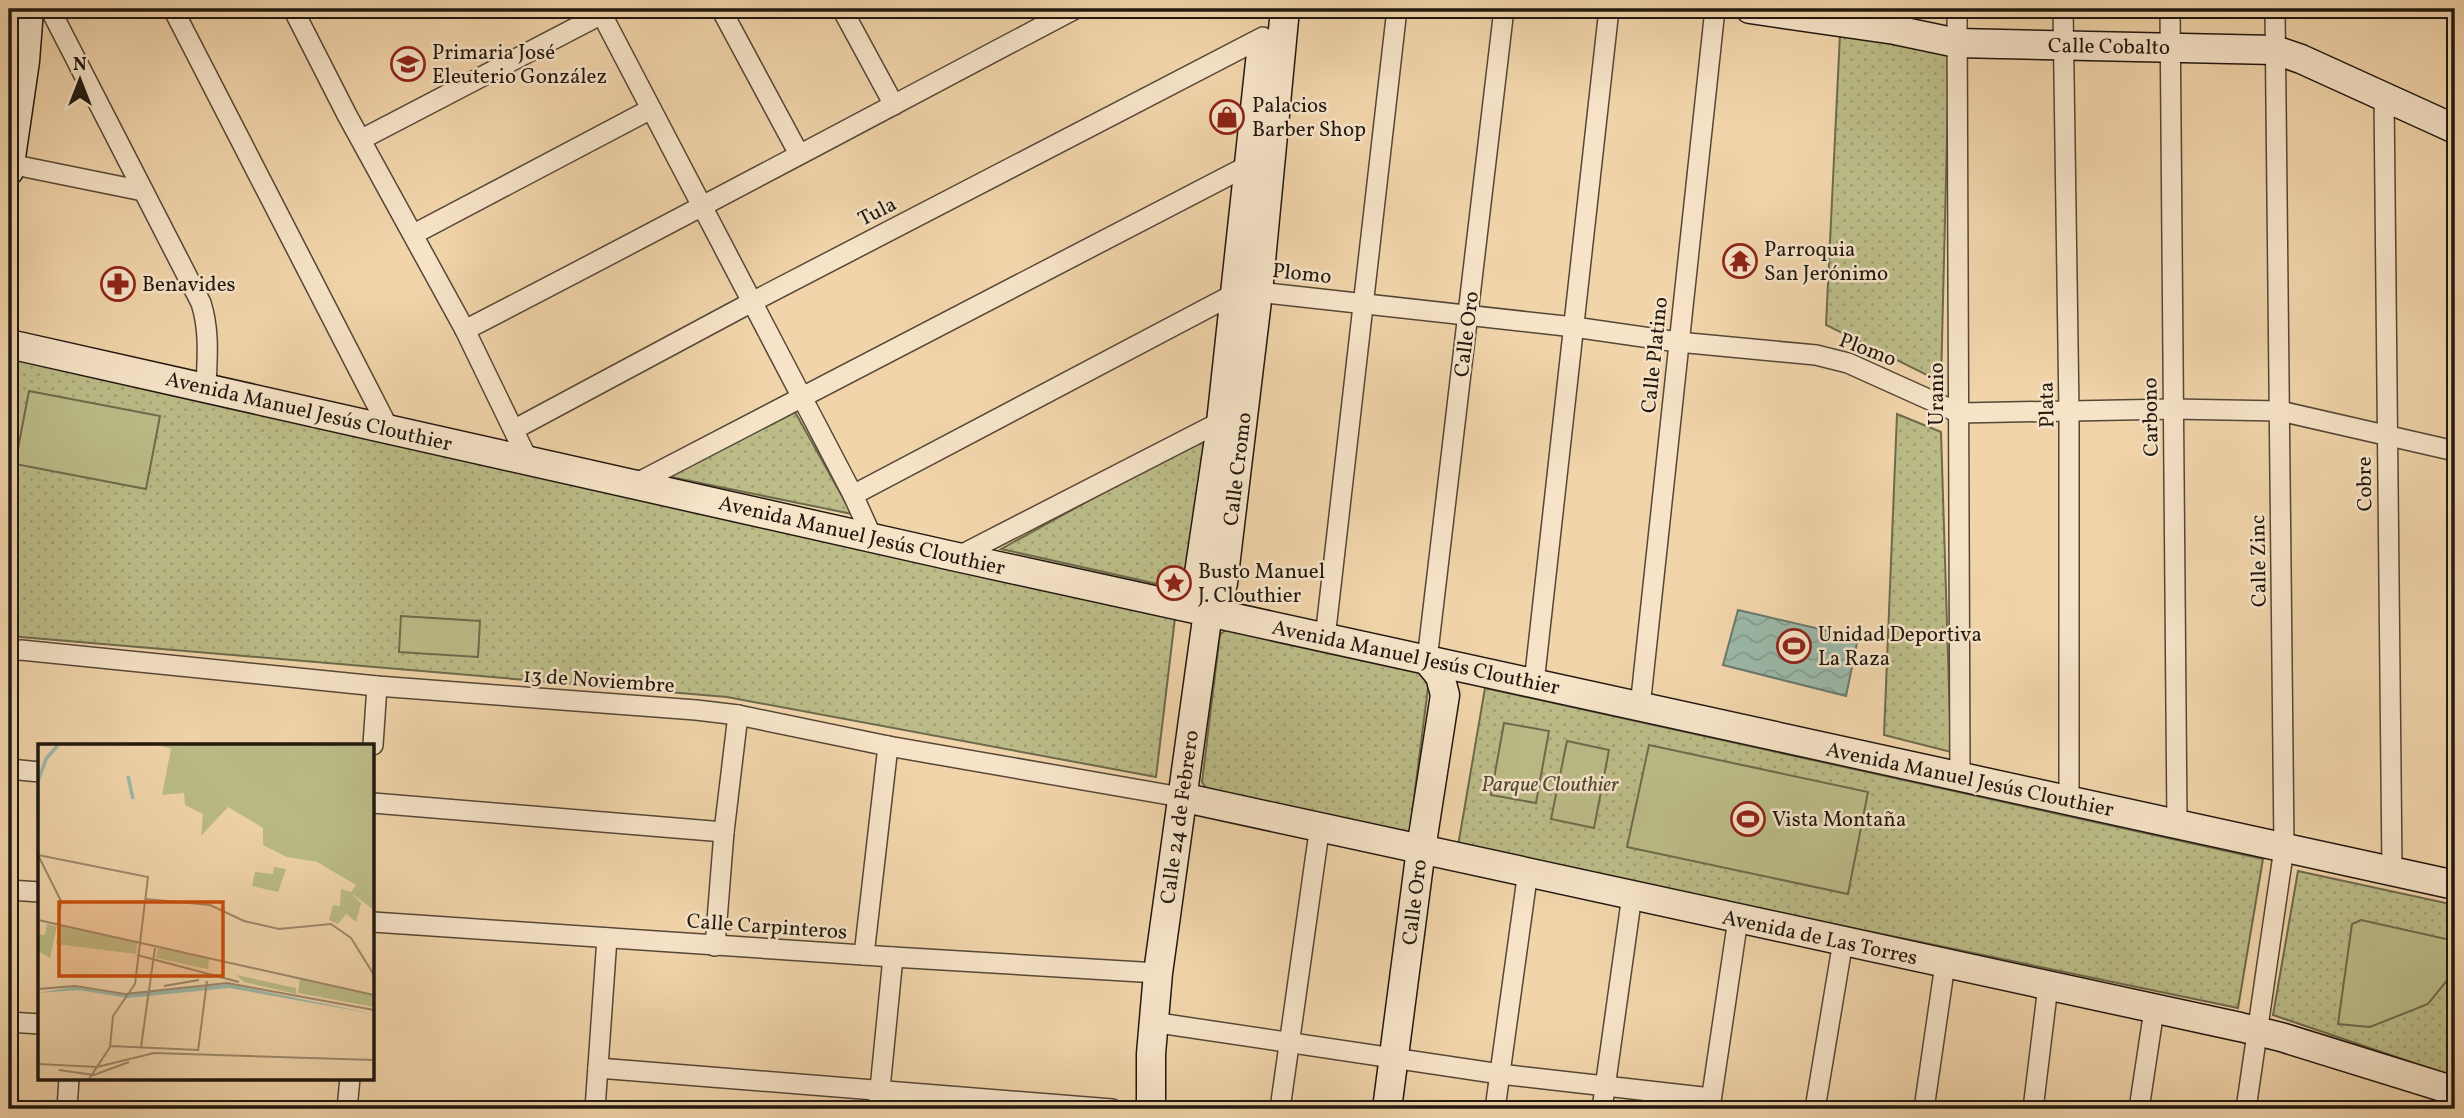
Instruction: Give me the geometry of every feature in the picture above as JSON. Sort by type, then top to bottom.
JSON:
[{"type":"street","points":[[9,170],[17,59],[29,9]]},
{"type":"street","points":[[50,9],[201,303],[208,338],[206,388]]},
{"type":"street","points":[[173,9],[389,429]]},
{"type":"street","points":[[293,9],[465,330],[528,460]]},
{"type":"street","points":[[722,9],[799,154]]},
{"type":"street","points":[[842,9],[894,105]]},
{"type":"street","points":[[465,330],[704,207],[1075,9]]},
{"type":"street","name":"Calle Cromo","points":[[1266,9],[1249,165],[1246,293],[1223,583],[1218,600],[1208,612],[1200,597],[1198,580],[1220,422],[1246,293],[1285,9]]},
{"type":"street","points":[[1325,638],[1397,9]]},
{"type":"street","name":"Calle Oro","points":[[1427,660],[1504,9]]},
{"type":"street","points":[[1534,683],[1609,9]]},
{"type":"street","name":"Calle Platino","points":[[1640,707],[1715,9]]},
{"type":"street","name":"Calle Cobalto","points":[[1750,9],[1895,30],[1957,43],[2275,50],[2384,96],[2455,130]]},
{"type":"street","name":"Uranio","points":[[1957,9],[1960,778]]},
{"type":"street","name":"Plata","points":[[2063,9],[2069,801]]},
{"type":"street","name":"Carbono","points":[[2170,9],[2178,824]]},
{"type":"street","name":"Calle Zinc","points":[[2246,1109],[2284,848],[2275,9]]},
{"type":"street","points":[[362,139],[601,11],[853,495],[872,537]]},
{"type":"street","name":"Tula","points":[[514,429],[752,302],[1263,37]]},
{"type":"street","name":"Cobre","points":[[2384,96],[2392,872]]},
{"type":"street","points":[[414,234],[651,108]]},
{"type":"street","points":[[10,164],[143,191]]},
{"type":"street","points":[[635,484],[1249,165]]},
{"type":"street","points":[[853,495],[1246,293]]},
{"type":"street","name":"Plomo","points":[[1246,293],[1363,302],[1678,342],[1827,357],[1880,376],[1910,392],[1959,412],[2173,409],[2280,411],[2455,451]]},
{"type":"street","name":"Avenida Manuel Jesús Clouthier","points":[[9,344],[1325,638],[2455,886]]},
{"type":"street","points":[[957,556],[1220,422]]},
{"type":"street","name":"Calle 24 de Febrero","points":[[1151,1109],[1152,1023],[1208,612]]},
{"type":"street","name":"13 de Noviembre","points":[[9,652],[21,650],[377,686],[738,715],[888,746],[1181,797]]},
{"type":"street","points":[[1427,660],[1440,676],[1445,695]]},
{"type":"street","points":[[1445,695],[1459,677],[1490,673]]},
{"type":"street","points":[[373,744],[377,686]]},
{"type":"street","name":"Calle Oro","points":[[1387,1109],[1421,849],[1445,695]]},
{"type":"street","points":[[715,946],[724,832],[738,715]]},
{"type":"street","points":[[864,955],[888,746]]},
{"type":"street","points":[[9,769],[38,772]]},
{"type":"street","name":"Avenida de Las Torres","points":[[1181,797],[1320,825],[2259,1032],[2455,1091]]},
{"type":"street","points":[[374,803],[724,832]]},
{"type":"street","points":[[1280,1109],[1320,825]]},
{"type":"street","points":[[1495,1109],[1528,871]]},
{"type":"street","points":[[9,890],[38,892]]},
{"type":"street","points":[[1602,1109],[1632,895]]},
{"type":"street","points":[[1152,1023],[1500,1074],[1605,1085],[1710,1104],[1738,919]]},
{"type":"street","name":"Calle Carpinteros","points":[[374,922],[1158,973]]},
{"type":"street","points":[[595,1109],[607,938]]},
{"type":"street","points":[[1815,1109],[1843,942]]},
{"type":"street","points":[[879,1100],[893,957]]},
{"type":"street","points":[[1924,1109],[1945,964]]},
{"type":"street","points":[[2033,1109],[2048,986]]},
{"type":"street","points":[[2139,1109],[2154,1010]]},
{"type":"street","points":[[9,1021],[38,1024]]},
{"type":"street","points":[[598,1068],[879,1100],[1112,1109]]},
{"type":"street","points":[[67,1109],[69,1080]]},
{"type":"street","points":[[347,1109],[350,1080]]},
{"type":"green space","points":[[1840,34],[1949,55],[1941,382],[1826,325]]},
{"type":"green space","points":[[9,355],[1175,618],[1156,777],[727,697],[9,636]]},
{"type":"green space","points":[[29,391],[160,416],[146,489],[15,464]]},
{"type":"green space","points":[[795,412],[852,514],[666,476]]},
{"type":"green space","points":[[1897,414],[1941,432],[1951,752],[1884,735]]},
{"type":"green space","points":[[1208,435],[1189,591],[1001,549]]},
{"type":"green space","points":[[401,616],[480,621],[478,657],[399,652]]},
{"type":"green space","points":[[1228,629],[1422,669],[1429,680],[1410,830],[1401,836],[1210,794],[1202,782],[1220,634]]},
{"type":"green space","name":"Parque Clouthier","points":[[1485,688],[2263,859],[2238,1008],[1458,846]]},
{"type":"green space","points":[[1504,723],[1549,731],[1536,803],[1491,795]]},
{"type":"green space","points":[[1567,741],[1609,750],[1594,828],[1551,819]]},
{"type":"green space","name":"Vista Montaña","points":[[1649,745],[1868,792],[1848,894],[1627,847]]},
{"type":"green space","points":[[2298,871],[2455,905],[2455,1077],[2273,1015]]},
{"type":"green space","points":[[2361,920],[2455,941],[2455,958],[2449,978],[2428,1004],[2370,1027],[2338,1024],[2352,924]]},
{"type":"water","points":[[1738,610],[1858,638],[1846,696],[1723,665]]},
{"type":"place","name":"Primaria José Eleuterio González","points":[[408,64]]},
{"type":"place","name":"Palacios Barber Shop","points":[[1227,117]]},
{"type":"place","name":"Parroquia San Jerónimo","points":[[1740,261]]},
{"type":"place","name":"Benavides","points":[[118,284]]},
{"type":"place","name":"Busto Manuel J. Clouthier","points":[[1174,583]]},
{"type":"place","name":"Unidad Deportiva La Raza","points":[[1794,646]]},
{"type":"place","name":"Vista Montaña","points":[[1748,819]]}]
